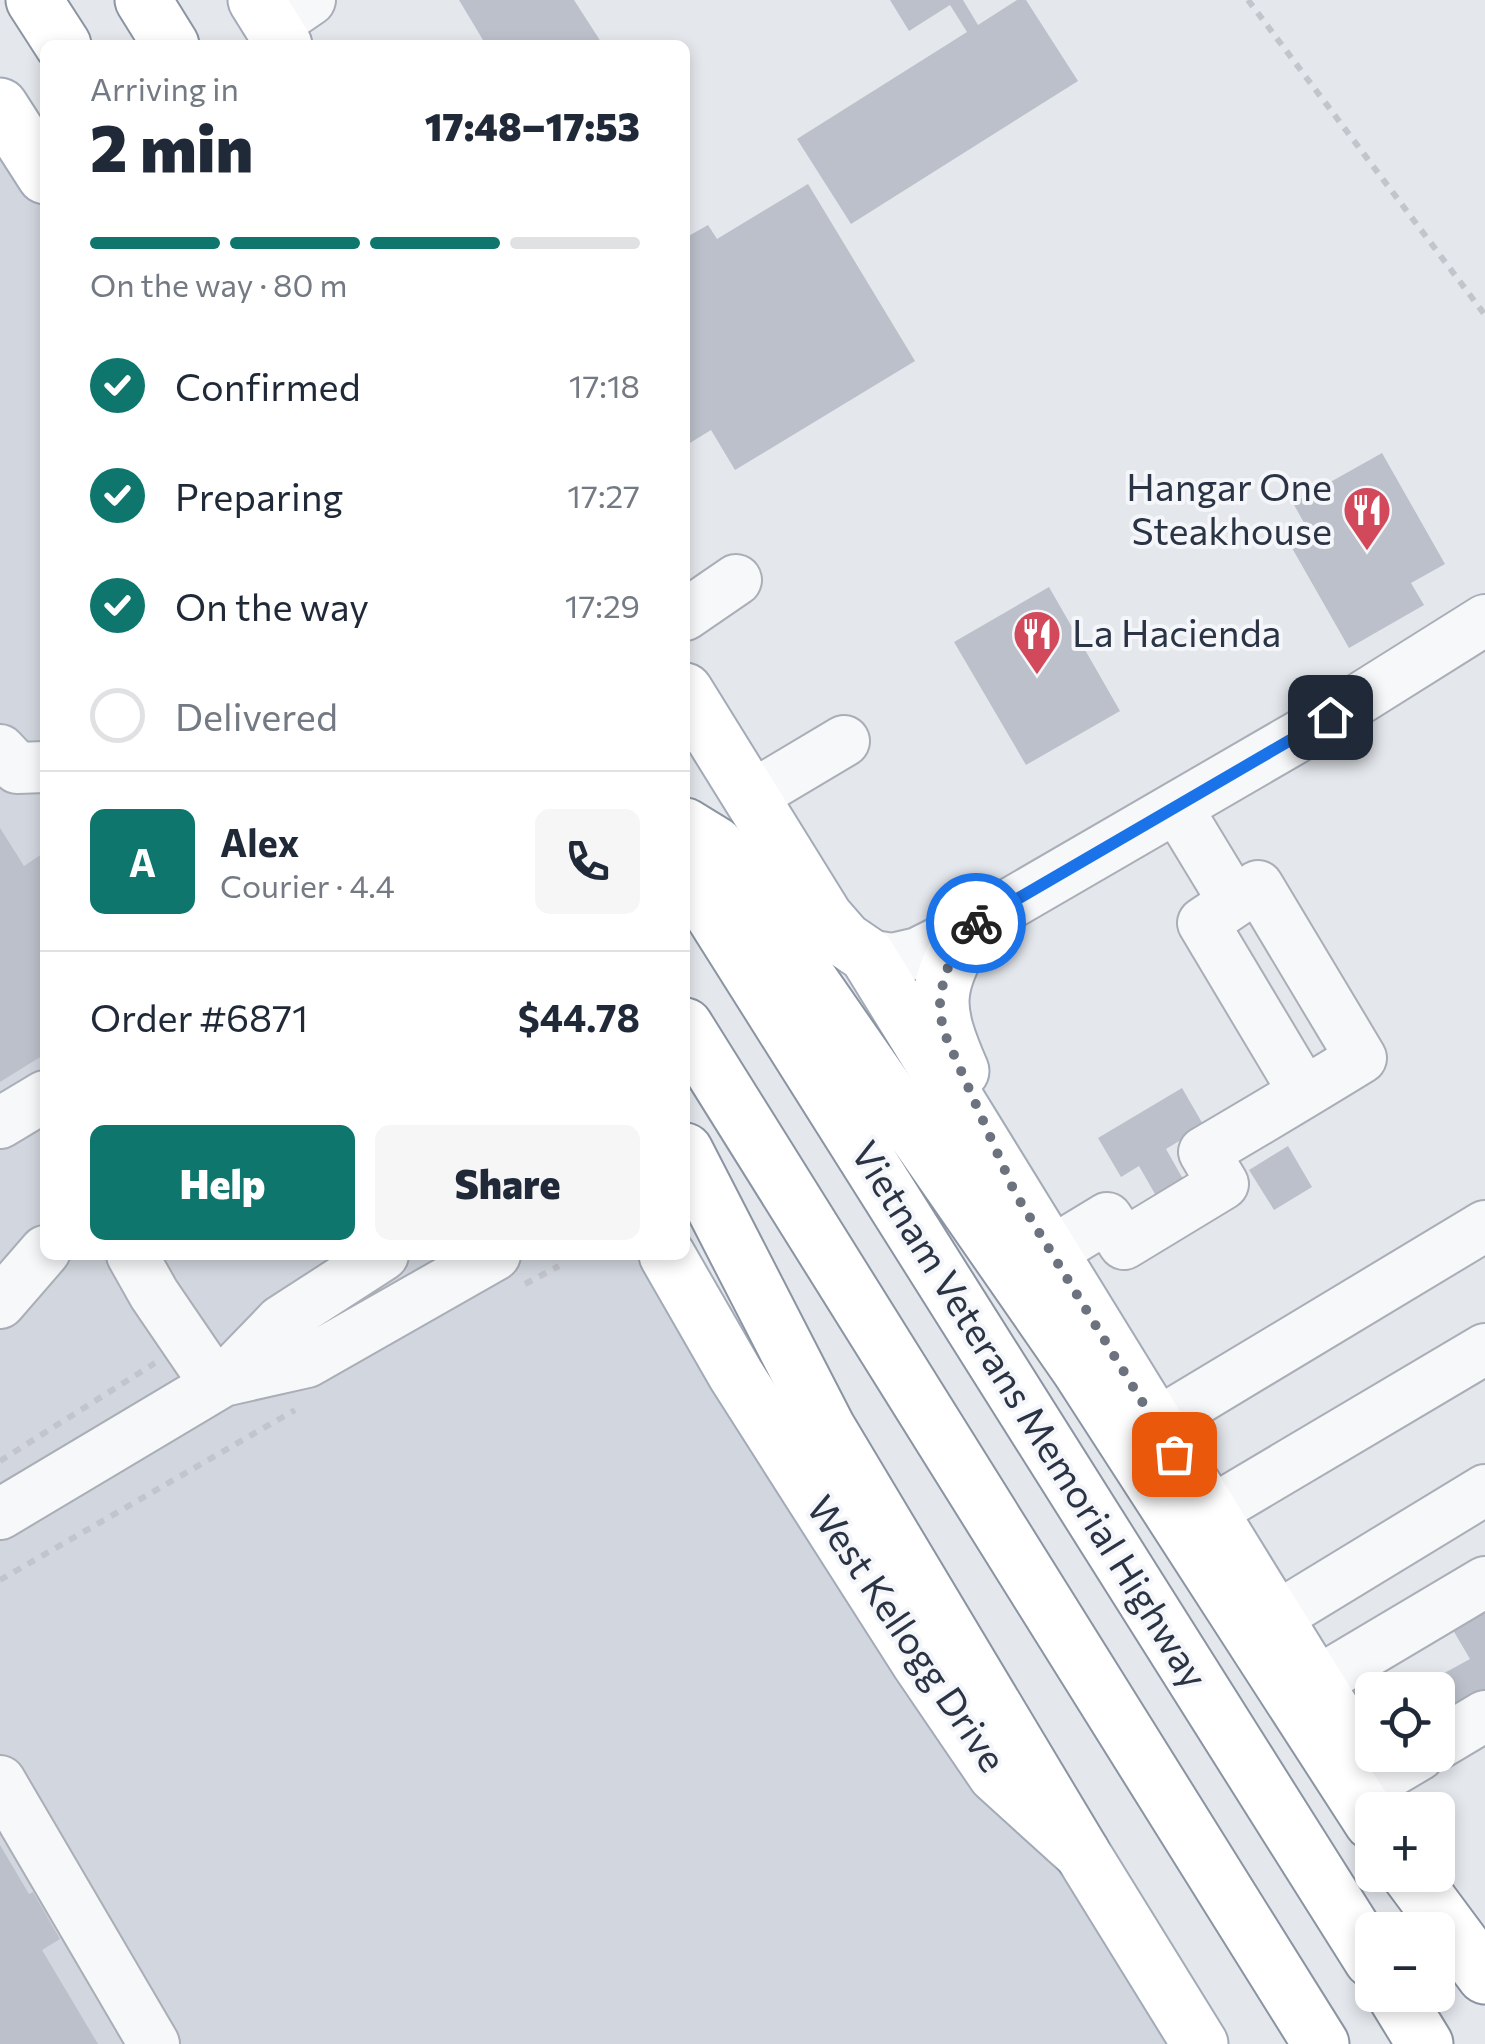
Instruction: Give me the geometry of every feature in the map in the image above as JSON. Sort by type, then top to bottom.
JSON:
[{"type":"main road","points":[[34,0],[60,40]]},
{"type":"main road","points":[[142,0],[167,40]]},
{"type":"main road","points":[[0,106],[40,168]]},
{"type":"main road","points":[[690,699],[825,917],[845,940],[867,955],[1315,1683],[1390,1792]]},
{"type":"main road","points":[[690,829],[716,845],[1080,1370],[1390,1792]]},
{"type":"main road","name":"Vietnam Veterans Memorial Highway","points":[[690,878],[1355,1933]]},
{"type":"main road","points":[[970,927],[942,983],[943,1030],[1015,1193]]},
{"type":"main road","points":[[690,1034],[1321,2044]]},
{"type":"main road","points":[[690,1161],[828,1429],[1082,1853]]},
{"type":"main road","name":"West Kellogg Drive","points":[[671,1260],[736,1375],[919,1662],[996,1775],[1082,1853],[1200,2044]]},
{"type":"main road","points":[[1423,1892],[1485,1976]]},
{"type":"main road","points":[[1444,1892],[1485,1958]]},
{"type":"main road","points":[[1405,2012],[1426,2044]]},
{"type":"street","points":[[690,612],[736,580]]},
{"type":"street","points":[[867,955],[892,959],[918,954],[970,927],[1313,728],[1485,620]]},
{"type":"street","points":[[750,796],[844,741]]},
{"type":"street","points":[[0,750],[17,768],[40,767]]},
{"type":"street","points":[[1176,808],[1234,902]]},
{"type":"street","points":[[1051,1252],[1107,1218],[1124,1244],[1223,1184],[1204,1152],[1361,1058],[1258,886],[1202,923],[1304,1092]]},
{"type":"street","points":[[0,1123],[40,1099]]},
{"type":"street","points":[[1156,1424],[1485,1226]]},
{"type":"street","points":[[0,1304],[40,1257]]},
{"type":"street","points":[[135,1260],[154,1294],[220,1383]]},
{"type":"street","points":[[0,1514],[220,1383],[282,1321],[375,1260]]},
{"type":"street","points":[[220,1383],[307,1362],[502,1274]]},
{"type":"street","points":[[1210,1512],[1485,1348]]},
{"type":"street","points":[[1275,1618],[1485,1490]]},
{"type":"street","points":[[1315,1683],[1485,1582]]},
{"type":"street","points":[[1455,1734],[1485,1716]]},
{"type":"street","points":[[0,1781],[154,2044]]},
{"type":"path","points":[[1248,0],[1485,315]]},
{"type":"path","points":[[502,1274],[559,1266]]},
{"type":"path","points":[[0,1580],[307,1403]]},
{"type":"shaded area","points":[[0,133],[40,194],[40,1260],[670,1260],[1200,2044],[0,2044]]},
{"type":"building","points":[[459,0],[574,0],[600,40],[483,40]]},
{"type":"building","points":[[890,0],[963,0],[978,25],[1017,0],[1026,0],[1078,81],[851,224],[797,139],[967,32],[950,5],[909,31]]},
{"type":"building","points":[[808,184],[915,361],[735,470],[711,430],[690,443],[690,235],[708,225],[717,239]]},
{"type":"building","name":"Hangar One Steakhouse","points":[[1382,453],[1445,564],[1411,583],[1424,605],[1349,648],[1288,541],[1308,530],[1293,503]]},
{"type":"building","name":"La Hacienda","points":[[1049,587],[1120,711],[1026,765],[954,642]]},
{"type":"building","points":[[0,828],[24,866],[40,855],[40,1057],[0,1082]]},
{"type":"building","points":[[1182,1088],[1204,1126],[1166,1149],[1191,1193],[1163,1208],[1139,1166],[1121,1177],[1098,1138]]},
{"type":"building","points":[[1288,1146],[1312,1187],[1274,1210],[1249,1170]]},
{"type":"building","points":[[1485,1605],[1485,1703],[1460,1718],[1455,1709],[1455,1672],[1446,1672],[1470,1659],[1450,1625]]},
{"type":"building","points":[[0,1845],[60,1939],[42,1950],[98,2044],[0,2044]]},
{"type":"way so far","points":[[976,923],[954,953],[942,983],[943,1030],[1015,1193],[1174,1454]]},
{"type":"place","name":"Hangar One Steakhouse","points":[[1367,552]]},
{"type":"place","name":"La Hacienda","points":[[1037,676]]},
{"type":"route","points":[[976,923],[1330,717]]}]
